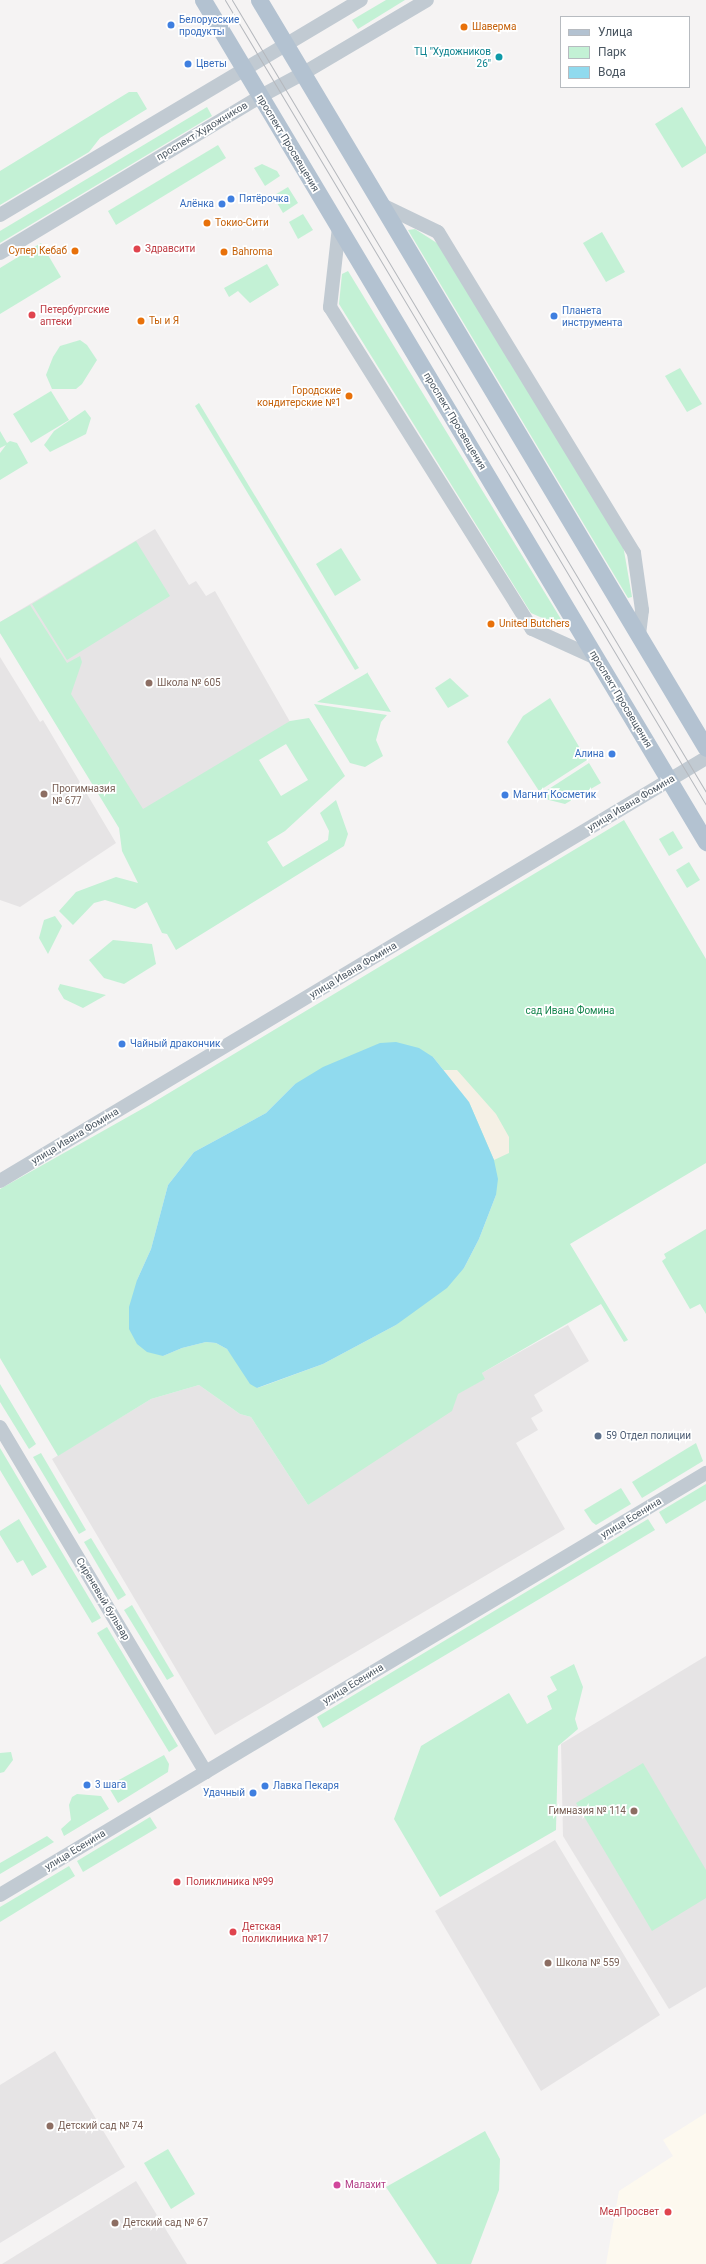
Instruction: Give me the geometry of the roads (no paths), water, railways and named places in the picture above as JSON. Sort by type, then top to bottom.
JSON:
[{"type":"main road","name":"проспект Просвещения","points":[[203,0],[706,842]]},
{"type":"main road","points":[[259,0],[706,748]]},
{"type":"street","points":[[0,215],[244,68],[361,0]]},
{"type":"street","name":"проспект Художников","points":[[0,253],[260,96],[302,74],[427,0]]},
{"type":"street","points":[[380,204],[438,232],[634,553],[642,610],[639,636]]},
{"type":"street","points":[[339,227],[330,307],[532,629],[596,658]]},
{"type":"street","name":"улица Ивана Фомина","points":[[0,1181],[706,758]]},
{"type":"street","name":"Сиреневый бульвар","points":[[0,1427],[206,1772]]},
{"type":"street","name":"улица Есенина","points":[[0,1895],[706,1473]]},
{"type":"water","points":[[396,1042],[419,1048],[433,1057],[469,1102],[494,1160],[498,1179],[496,1195],[479,1239],[464,1268],[447,1288],[396,1325],[323,1364],[257,1388],[250,1384],[227,1349],[216,1343],[206,1342],[182,1348],[163,1356],[147,1352],[137,1344],[129,1329],[129,1307],[137,1280],[151,1249],[168,1185],[194,1152],[266,1113],[295,1084],[323,1067],[380,1043]]},
{"type":"tram line","points":[[225,0],[706,805]]},
{"type":"tram line","points":[[232,0],[706,792]]},
{"type":"place","name":"Белорусские продукты","points":[[171,25]]},
{"type":"place","name":"Шаверма","points":[[464,27]]},
{"type":"place","name":"ТЦ \"Художников 26\"","points":[[499,57]]},
{"type":"place","name":"Цветы","points":[[188,64]]},
{"type":"place","name":"Пятёрочка","points":[[231,199]]},
{"type":"place","name":"Алёнка","points":[[222,204]]},
{"type":"place","name":"Токио-Сити","points":[[207,223]]},
{"type":"place","name":"Здравсити","points":[[137,249]]},
{"type":"place","name":"Супер Кебаб","points":[[75,251]]},
{"type":"place","name":"Bahroma","points":[[224,252]]},
{"type":"place","name":"Петербургские аптеки","points":[[32,315]]},
{"type":"place","name":"Планета инструмента","points":[[554,316]]},
{"type":"place","name":"Ты и Я","points":[[141,321]]},
{"type":"place","name":"Городские кондитерские №1","points":[[349,396]]},
{"type":"place","name":"United Butchers","points":[[491,624]]},
{"type":"place","name":"Школа № 605","points":[[149,683]]},
{"type":"place","name":"Алина","points":[[612,754]]},
{"type":"place","name":"Прогимназия № 677","points":[[44,794]]},
{"type":"place","name":"Магнит Косметик","points":[[505,795]]},
{"type":"place","name":"Чайный дракончик","points":[[122,1044]]},
{"type":"place","name":"59 Отдел полиции","points":[[598,1436]]},
{"type":"place","name":"3 шага","points":[[87,1785]]},
{"type":"place","name":"Лавка Пекаря","points":[[265,1786]]},
{"type":"place","name":"Удачный","points":[[253,1793]]},
{"type":"place","name":"Гимназия № 114","points":[[634,1811]]},
{"type":"place","name":"Поликлиника №99","points":[[177,1882]]},
{"type":"place","name":"Детская поликлиника №17","points":[[233,1932]]},
{"type":"place","name":"Школа № 559","points":[[548,1963]]},
{"type":"place","name":"Детский сад № 74","points":[[50,2126]]},
{"type":"place","name":"Малахит","points":[[337,2185]]},
{"type":"place","name":"МедПросвет","points":[[668,2212]]},
{"type":"place","name":"Детский сад № 67","points":[[115,2223]]},
{"type":"park label","name":"сад Ивана Фомина","points":[[570,1011]]}]
